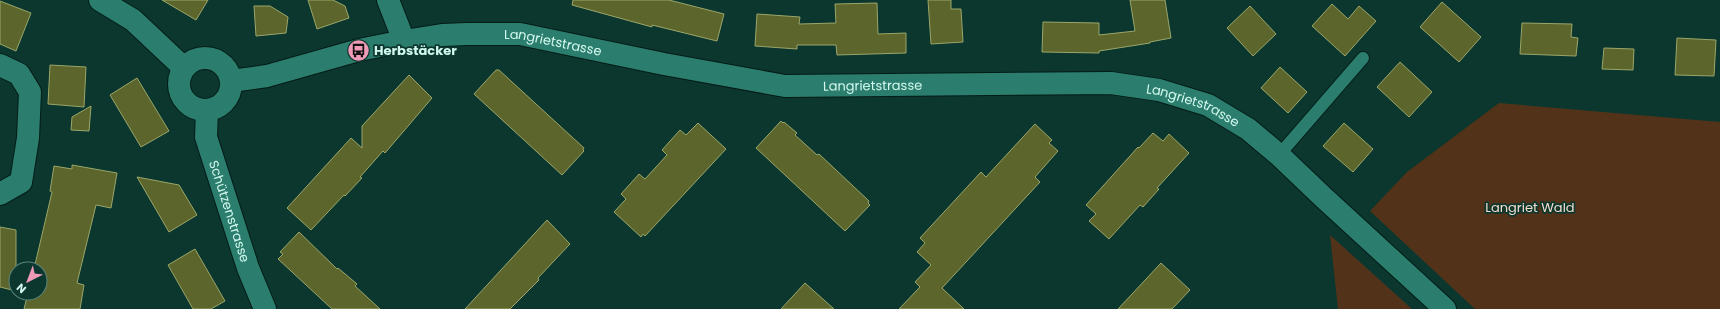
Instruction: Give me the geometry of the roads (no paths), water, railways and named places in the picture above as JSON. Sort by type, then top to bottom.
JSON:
[{"type":"street","points":[[100,0],[133,20],[184,68]]},
{"type":"street","points":[[388,0],[404,41]]},
{"type":"street","name":"Langrietstrasse","points":[[231,81],[267,76],[359,50],[404,41],[442,35],[520,34],[664,64],[785,86],[1111,83],[1159,90],[1208,105],[1248,129],[1279,155],[1445,309]]},
{"type":"street","points":[[199,58],[208,58],[217,61],[224,66],[229,73],[231,81],[230,89],[225,100],[215,108],[207,110],[194,108],[184,100],[178,84],[180,75],[184,68],[199,58]]},
{"type":"street","points":[[0,65],[19,74],[30,92],[28,138],[21,182],[0,194]]},
{"type":"street","name":"Schützenstrasse","points":[[207,110],[206,137],[248,268],[265,309]]},
{"type":"lane","points":[[1279,155],[1363,58]]},
{"type":"place","name":"Herbstäcker","points":[[359,50]]},
{"type":"park label","name":"Langriet Wald","points":[[1530,207]]}]
